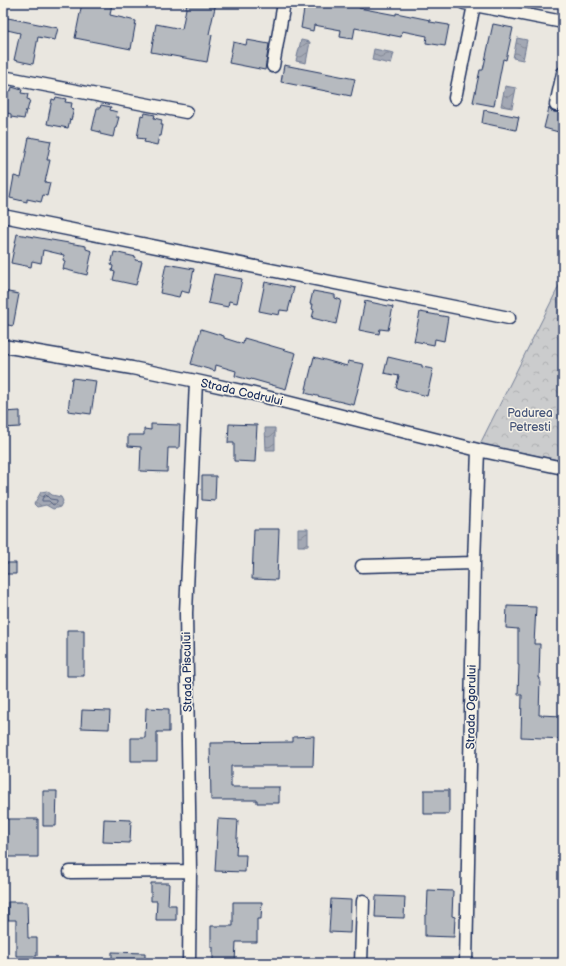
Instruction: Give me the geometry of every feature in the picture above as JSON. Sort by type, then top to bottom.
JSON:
[{"type":"street","points":[[273,66],[284,3]]},
{"type":"street","points":[[455,98],[469,4],[563,22]]},
{"type":"street","points":[[556,105],[563,73]]},
{"type":"street","points":[[3,77],[186,112]]},
{"type":"street","points":[[3,216],[509,318]]},
{"type":"street","name":"Strada Codrului","points":[[3,346],[196,381],[478,450],[563,468]]},
{"type":"street","name":"Strada Piscului","points":[[189,963],[190,871],[186,613],[196,381]]},
{"type":"street","name":"Strada Ogorului","points":[[466,963],[474,563],[478,450]]},
{"type":"street","points":[[362,566],[474,563]]},
{"type":"street","points":[[70,872],[190,871]]},
{"type":"street","points":[[361,963],[363,901]]},
{"type":"green space","name":"Padurea Petresti","points":[[563,278],[563,461],[480,444]]},
{"type":"water","points":[[517,38],[527,40],[523,60],[513,58]]},
{"type":"water","points":[[301,40],[310,42],[306,63],[296,61]]},
{"type":"water","points":[[374,49],[394,53],[391,64],[372,60]]},
{"type":"water","points":[[505,86],[516,88],[512,108],[501,106]]},
{"type":"water","points":[[265,428],[275,428],[275,450],[266,450]]},
{"type":"water","points":[[47,491],[52,495],[61,497],[63,501],[60,507],[53,509],[46,505],[37,507],[34,504],[41,492]]},
{"type":"water","points":[[298,529],[308,529],[308,546],[298,546]]},
{"type":"building","points":[[82,3],[112,3],[110,15],[136,21],[131,49],[75,38]]},
{"type":"building","points":[[187,3],[216,3],[209,34],[212,35],[207,62],[151,52],[156,24],[182,29]]},
{"type":"building","points":[[305,3],[360,3],[359,8],[396,15],[396,13],[430,20],[430,22],[449,25],[445,46],[426,43],[427,36],[402,31],[401,37],[355,28],[353,39],[340,37],[341,30],[314,25],[313,31],[301,28]]},
{"type":"building","points":[[3,17],[58,28],[55,40],[38,37],[33,64],[14,60],[20,33],[3,29]]},
{"type":"building","points":[[493,24],[513,28],[506,60],[503,59],[494,106],[473,102],[480,70],[483,70]]},
{"type":"building","points":[[247,40],[269,44],[265,70],[229,63],[233,42],[246,45]]},
{"type":"building","points":[[284,65],[355,79],[351,96],[281,82]]},
{"type":"building","points":[[12,87],[22,90],[21,93],[28,94],[27,99],[30,100],[24,119],[11,117],[11,114],[3,112],[8,90],[11,91]]},
{"type":"building","points":[[56,97],[66,99],[65,102],[72,103],[71,108],[74,109],[68,128],[47,124],[52,99],[55,100]]},
{"type":"building","points":[[101,105],[111,107],[110,110],[117,112],[116,117],[119,117],[113,137],[100,134],[100,132],[92,130],[97,108],[100,108]]},
{"type":"building","points":[[549,108],[554,112],[563,111],[562,133],[544,128]]},
{"type":"building","points":[[484,110],[519,117],[516,130],[482,123]]},
{"type":"building","points":[[145,113],[155,115],[154,118],[162,120],[161,125],[163,125],[161,136],[159,136],[157,145],[144,142],[145,139],[137,138],[141,115],[144,116]]},
{"type":"building","points":[[29,137],[51,141],[47,160],[50,160],[45,182],[50,183],[47,196],[43,195],[41,202],[27,199],[27,202],[10,198],[14,176],[21,178]]},
{"type":"building","points":[[17,234],[86,246],[86,249],[92,251],[87,275],[63,269],[65,261],[63,260],[64,255],[43,250],[41,263],[32,261],[31,267],[11,263]]},
{"type":"building","points":[[114,252],[136,257],[135,260],[142,261],[136,285],[113,280],[115,272],[112,271],[113,266],[111,265]]},
{"type":"building","points":[[166,264],[194,269],[189,293],[181,291],[179,297],[160,293]]},
{"type":"building","points":[[214,274],[242,279],[237,303],[229,301],[228,307],[208,303]]},
{"type":"building","points":[[265,282],[294,288],[288,311],[280,310],[279,315],[259,311]]},
{"type":"building","points":[[3,291],[19,294],[13,326],[3,324]]},
{"type":"building","points":[[313,291],[335,295],[335,298],[341,300],[336,324],[312,318],[314,310],[312,309],[313,304],[310,304]]},
{"type":"building","points":[[365,301],[393,307],[388,330],[380,329],[379,334],[359,330]]},
{"type":"building","points":[[420,312],[448,317],[444,341],[435,339],[434,345],[414,341]]},
{"type":"building","points":[[201,329],[243,344],[244,338],[296,353],[286,389],[235,376],[236,371],[216,365],[215,371],[191,364]]},
{"type":"building","points":[[314,357],[347,366],[348,361],[364,364],[354,405],[305,393]]},
{"type":"building","points":[[388,357],[433,369],[427,396],[396,388],[399,376],[384,373]]},
{"type":"building","points":[[72,378],[96,381],[91,414],[68,411]]},
{"type":"building","points":[[20,411],[20,427],[3,428],[3,412]]},
{"type":"building","points":[[151,424],[180,425],[179,448],[168,448],[167,472],[140,471],[141,447],[128,446],[128,435],[144,435],[144,429],[151,430]]},
{"type":"building","points":[[229,424],[257,425],[255,462],[234,461],[234,443],[228,443]]},
{"type":"building","points":[[202,476],[216,476],[215,501],[202,500]]},
{"type":"building","points":[[254,529],[279,529],[277,580],[252,579]]},
{"type":"building","points":[[3,563],[16,563],[16,574],[3,574]]},
{"type":"building","points":[[507,606],[536,607],[534,644],[540,644],[539,715],[563,716],[563,739],[521,737],[522,695],[518,695],[518,629],[506,628]]},
{"type":"building","points":[[67,630],[84,630],[84,676],[67,676]]},
{"type":"building","points":[[146,708],[169,709],[169,732],[157,732],[157,761],[131,761],[131,738],[145,738]]},
{"type":"building","points":[[82,710],[110,711],[109,729],[81,728]]},
{"type":"building","points":[[314,736],[313,766],[231,766],[231,787],[279,787],[279,803],[257,803],[257,800],[211,800],[210,743],[293,742],[293,737]]},
{"type":"building","points":[[424,790],[449,790],[449,814],[424,814]]},
{"type":"building","points":[[43,791],[57,791],[56,826],[43,826]]},
{"type":"building","points":[[3,819],[38,819],[38,857],[3,857]]},
{"type":"building","points":[[104,819],[131,820],[130,843],[103,842]]},
{"type":"building","points":[[218,819],[238,820],[236,855],[246,855],[245,872],[215,871]]},
{"type":"building","points":[[151,883],[169,883],[168,905],[176,905],[176,920],[156,920],[157,901],[151,901]]},
{"type":"building","points":[[428,890],[453,891],[452,916],[455,917],[454,937],[425,936],[425,915],[427,915]]},
{"type":"building","points":[[376,896],[405,897],[404,918],[375,917]]},
{"type":"building","points":[[331,899],[351,900],[350,933],[329,932]]},
{"type":"building","points":[[8,902],[27,902],[28,938],[37,938],[37,956],[16,956],[16,920],[8,920]]},
{"type":"building","points":[[233,902],[262,902],[261,919],[257,919],[257,942],[236,942],[235,963],[213,963],[211,926],[233,926]]},
{"type":"building","points":[[112,952],[145,953],[145,963],[112,963]]}]
